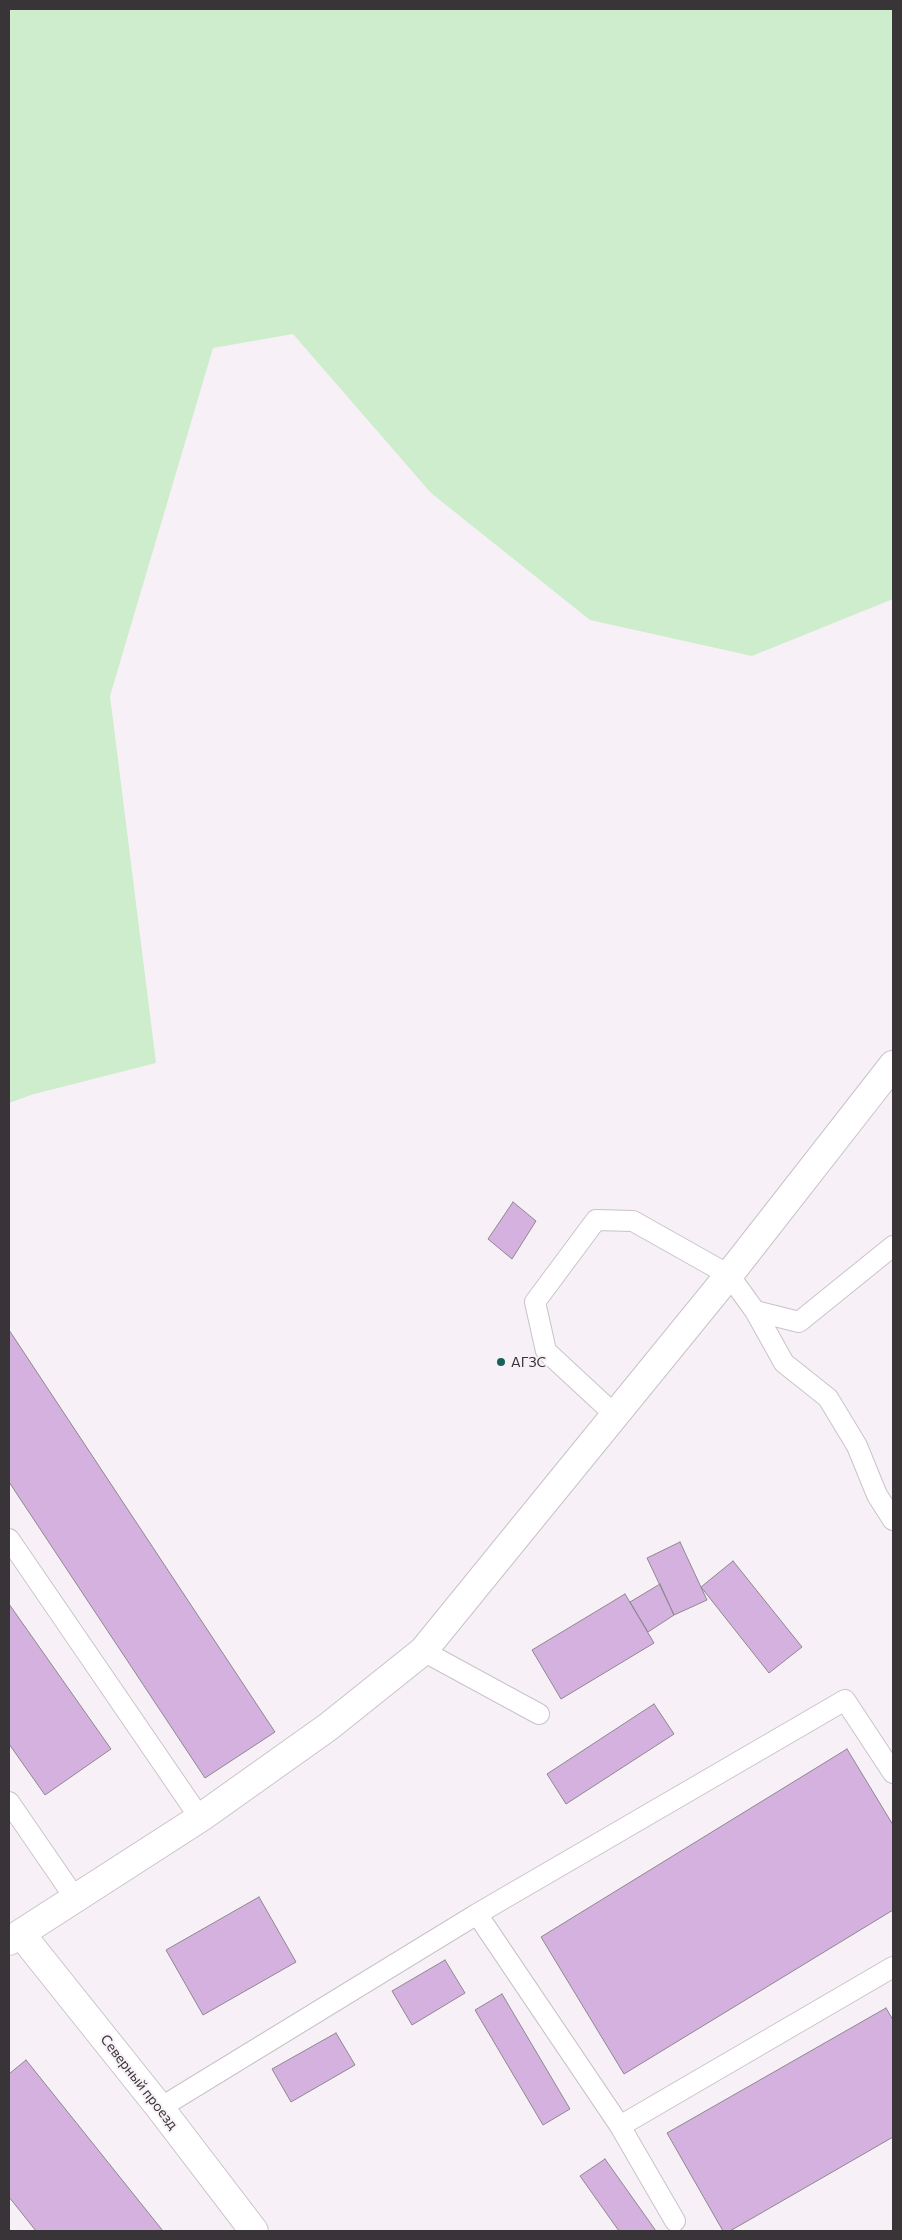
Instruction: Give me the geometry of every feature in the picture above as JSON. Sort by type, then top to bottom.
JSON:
[{"type":"street","points":[[15,1938],[200,1818],[328,1727],[423,1651],[729,1275],[893,1065]]},
{"type":"street","name":"Северный проезд","points":[[15,1938],[160,2108],[254,2231]]},
{"type":"lane","points":[[615,1415],[546,1351],[535,1302],[596,1220],[633,1221],[729,1275],[755,1311],[784,1363],[828,1398],[857,1446],[878,1495],[893,1520]]},
{"type":"lane","points":[[755,1311],[799,1322],[893,1246]]},
{"type":"lane","points":[[9,1539],[200,1818]]},
{"type":"lane","points":[[423,1651],[540,1714]]},
{"type":"lane","points":[[160,2108],[477,1914],[846,1700],[893,1773]]},
{"type":"lane","points":[[9,1802],[75,1898]]},
{"type":"lane","points":[[477,1914],[620,2126],[675,2221]]},
{"type":"lane","points":[[620,2126],[893,1967]]},
{"type":"green space","points":[[9,9],[893,9],[893,599],[752,656],[590,620],[431,493],[293,334],[213,348],[110,696],[156,1063],[34,1094],[9,1103]]},
{"type":"building","points":[[513,1202],[536,1221],[512,1259],[488,1239]]},
{"type":"building","points":[[9,1330],[275,1732],[205,1778],[9,1482]]},
{"type":"building","points":[[680,1542],[707,1600],[674,1615],[647,1558]]},
{"type":"building","points":[[733,1561],[802,1647],[769,1673],[701,1587]]},
{"type":"building","points":[[660,1584],[674,1615],[648,1632],[630,1602]]},
{"type":"building","points":[[625,1594],[654,1643],[561,1699],[532,1650]]},
{"type":"building","points":[[9,1604],[111,1749],[45,1795],[9,1744]]},
{"type":"building","points":[[654,1704],[674,1734],[566,1804],[547,1774]]},
{"type":"building","points":[[847,1749],[893,1825],[893,1910],[624,2074],[541,1937]]},
{"type":"building","points":[[259,1897],[296,1962],[203,2015],[166,1950]]},
{"type":"building","points":[[445,1960],[465,1993],[412,2025],[392,1991]]},
{"type":"building","points":[[502,1994],[570,2109],[543,2125],[475,2010]]},
{"type":"building","points":[[886,2008],[893,2020],[893,2137],[730,2231],[723,2231],[667,2133]]},
{"type":"building","points":[[336,2033],[355,2065],[291,2102],[272,2069]]},
{"type":"building","points":[[26,2060],[163,2231],[36,2231],[9,2197],[9,2074]]},
{"type":"building","points":[[605,2159],[656,2231],[619,2231],[580,2176]]},
{"type":"place","name":"АГЗС","points":[[501,1362]]}]
